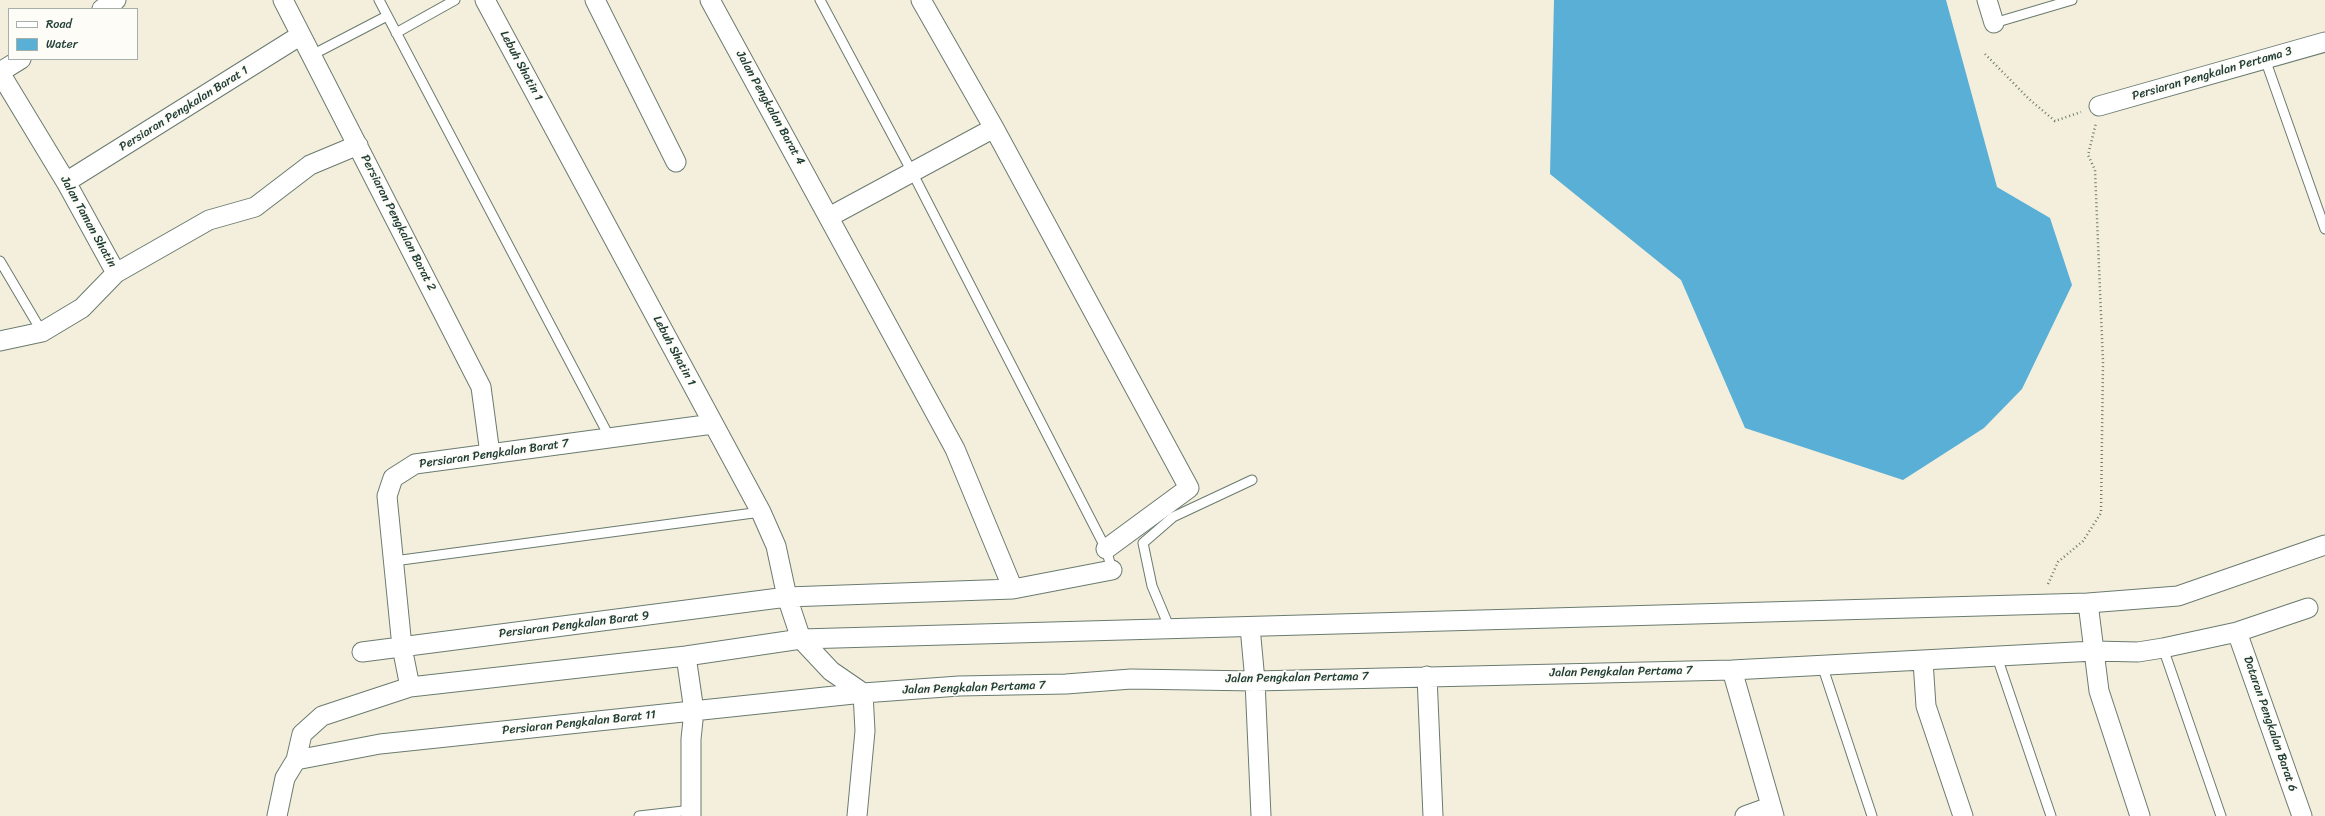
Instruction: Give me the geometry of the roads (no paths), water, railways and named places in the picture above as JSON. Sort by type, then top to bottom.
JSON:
[{"type":"street","points":[[104,8],[116,0]]},
{"type":"street","name":"Persiaran Pengkalan Barat 2","points":[[283,0],[481,387],[490,454]]},
{"type":"street","name":"Lebuh Shatin 1","points":[[485,0],[761,512],[776,546],[787,597],[801,640],[831,671],[863,693]]},
{"type":"street","points":[[596,0],[676,162]]},
{"type":"street","name":"Jalan Pengkalan Barat 4","points":[[710,0],[829,217],[891,335],[955,449],[1013,589]]},
{"type":"street","points":[[921,0],[994,128],[1189,488],[1106,549]]},
{"type":"street","points":[[1987,0],[1994,23]]},
{"type":"street","name":"Persiaran Pengkalan Barat 1","points":[[66,182],[301,35]]},
{"type":"street","name":"Persiaran Pengkalan Pertama 3","points":[[2100,106],[2325,42]]},
{"type":"street","points":[[0,72],[19,60]]},
{"type":"street","name":"Jalan Taman Shatin","points":[[0,72],[66,182],[116,273],[82,308],[42,332],[0,341]]},
{"type":"street","points":[[829,217],[994,128]]},
{"type":"street","points":[[116,273],[209,220],[255,207],[310,165],[358,145]]},
{"type":"street","name":"Persiaran Pengkalan Barat 7","points":[[410,687],[402,647],[387,496],[393,478],[415,464],[714,424]]},
{"type":"street","points":[[277,816],[285,778],[296,760],[302,734],[322,716],[410,687],[686,656],[801,640],[2088,603],[2178,596],[2325,545]]},
{"type":"street","name":"Persiaran Pengkalan Barat 9","points":[[362,652],[787,597],[1013,589],[1112,570]]},
{"type":"street","points":[[2088,603],[2099,692],[2140,816]]},
{"type":"street","name":"Jalan Pengkalan Pertama 7","points":[[863,693],[959,686],[1066,684],[1131,679],[1255,681],[1732,670],[2094,651],[2138,652],[2164,648],[2237,632],[2308,608]]},
{"type":"street","points":[[1250,627],[1255,681],[1261,816]]},
{"type":"street","name":"Dataran Pengkalan Barat 6","points":[[2237,632],[2302,816]]},
{"type":"street","points":[[686,656],[694,711],[691,739],[691,813]]},
{"type":"street","points":[[1923,661],[1926,706],[1963,816]]},
{"type":"street","points":[[1732,670],[1772,811],[1745,816]]},
{"type":"street","points":[[1427,676],[1433,816]]},
{"type":"street","points":[[857,816],[865,731],[863,693]]},
{"type":"street","name":"Persiaran Pengkalan Barat 11","points":[[296,760],[380,744],[863,693]]},
{"type":"lane","points":[[379,0],[610,438]]},
{"type":"lane","points":[[396,33],[455,0]]},
{"type":"lane","points":[[820,0],[912,172],[1106,549],[1112,570]]},
{"type":"lane","points":[[1994,23],[2072,0]]},
{"type":"lane","points":[[312,55],[387,16]]},
{"type":"lane","points":[[2265,59],[2325,229]]},
{"type":"lane","points":[[0,261],[42,332]]},
{"type":"lane","points":[[1170,629],[1152,586],[1144,543],[1173,517],[1252,480]]},
{"type":"lane","points":[[394,560],[761,512]]},
{"type":"lane","points":[[2164,648],[2220,816]]},
{"type":"lane","points":[[1997,657],[2051,816]]},
{"type":"lane","points":[[1822,665],[1872,816]]},
{"type":"lane","points":[[639,816],[691,813]]},
{"type":"water","points":[[1554,0],[1946,0],[1997,187],[2050,218],[2072,285],[2022,389],[1984,428],[1903,480],[1745,428],[1681,280],[1550,174]]}]
